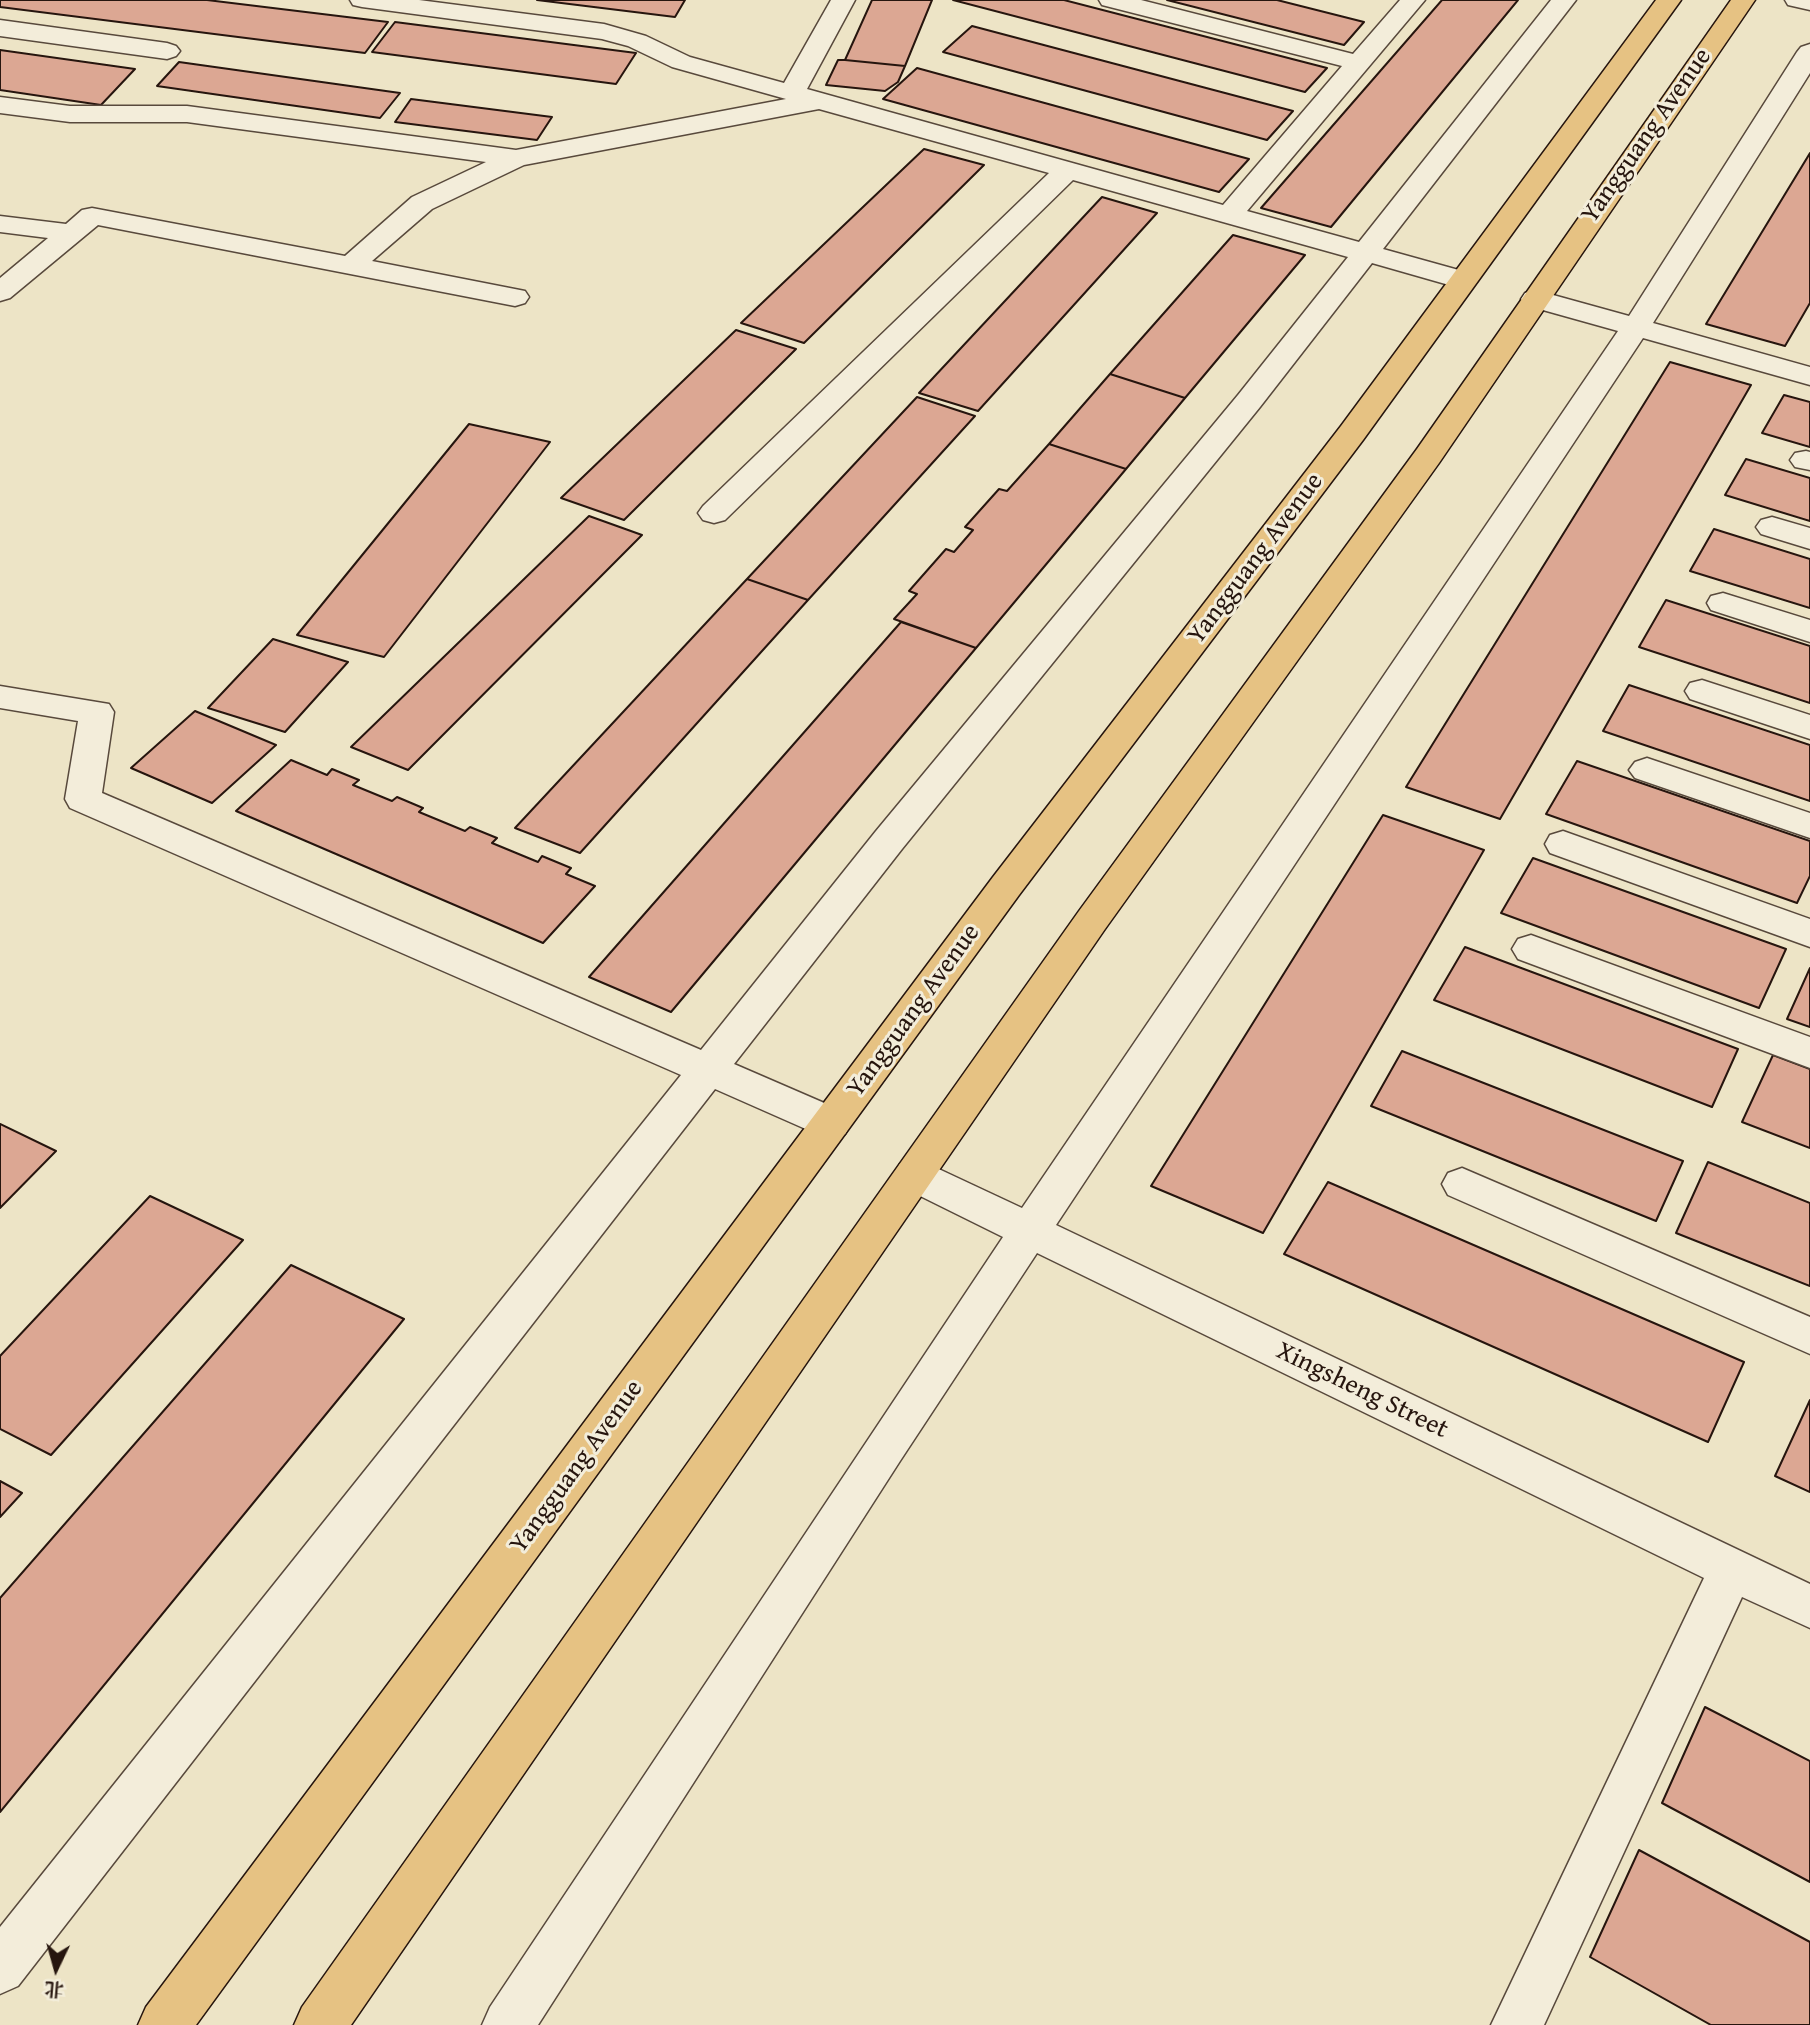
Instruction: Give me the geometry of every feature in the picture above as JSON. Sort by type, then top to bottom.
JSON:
[{"type":"main road","name":"Yangguang Avenue","points":[[164,2025],[1006,886],[1352,433],[1668,0]]},
{"type":"main road","name":"Yangguang Avenue","points":[[320,2025],[1092,920],[1427,456],[1743,0]]},
{"type":"street","points":[[362,0],[604,32],[637,41],[681,62],[1463,280]]},
{"type":"street","points":[[782,90],[843,0]]},
{"type":"street","points":[[1111,0],[1359,63]]},
{"type":"street","points":[[1228,215],[1413,0]]},
{"type":"street","points":[[0,1968],[889,840],[1249,401],[1564,0]]},
{"type":"street","points":[[1797,0],[1810,3]]},
{"type":"street","points":[[0,28],[167,51]]},
{"type":"street","points":[[508,2025],[1029,1230],[1636,327],[1810,52]]},
{"type":"street","points":[[351,265],[422,203],[516,158],[821,101]]},
{"type":"street","points":[[0,105],[70,114],[187,114],[516,158]]},
{"type":"street","points":[[714,513],[1068,170]]},
{"type":"street","points":[[0,292],[92,216],[515,297]]},
{"type":"street","points":[[0,224],[73,233]]},
{"type":"street","points":[[1535,299],[1810,376]]},
{"type":"street","points":[[1772,527],[1810,539]]},
{"type":"street","points":[[1723,603],[1810,631]]},
{"type":"street","points":[[1702,691],[1810,727]]},
{"type":"street","points":[[0,697],[97,712],[83,799],[831,1123]]},
{"type":"street","points":[[1647,770],[1810,826]]},
{"type":"street","points":[[1563,844],[1810,933]]},
{"type":"street","points":[[1531,949],[1810,1053]]},
{"type":"street","name":"Xingsheng Street","points":[[914,1175],[1810,1607]]},
{"type":"street","points":[[1462,1184],[1810,1336]]},
{"type":"street","points":[[1517,2025],[1732,1569]]},
{"type":"building","points":[[0,0],[207,0],[388,22],[365,53],[0,7]]},
{"type":"building","points":[[537,0],[685,0],[675,17]]},
{"type":"building","points":[[872,0],[932,0],[905,66],[845,60]]},
{"type":"building","points":[[953,0],[1064,0],[1327,68],[1305,92]]},
{"type":"building","points":[[1167,0],[1277,0],[1364,22],[1344,45]]},
{"type":"building","points":[[1442,0],[1518,0],[1331,227],[1261,208]]},
{"type":"building","points":[[395,22],[636,53],[616,84],[372,52]]},
{"type":"building","points":[[972,26],[1293,111],[1267,140],[943,52]]},
{"type":"building","points":[[0,50],[135,69],[101,105],[0,90]]},
{"type":"building","points":[[838,60],[905,66],[898,82],[885,91],[826,85]]},
{"type":"building","points":[[179,62],[400,93],[380,118],[157,86]]},
{"type":"building","points":[[917,68],[1249,159],[1219,192],[883,99]]},
{"type":"building","points":[[411,99],[552,117],[537,140],[395,122]]},
{"type":"building","points":[[924,149],[984,165],[804,343],[741,323]]},
{"type":"building","points":[[1810,153],[1810,303],[1785,346],[1706,324]]},
{"type":"building","points":[[1102,197],[1157,213],[978,411],[919,393]]},
{"type":"building","points":[[1233,235],[1305,255],[1185,398],[1110,374]]},
{"type":"building","points":[[736,330],[796,349],[624,520],[561,498]]},
{"type":"building","points":[[1670,362],[1751,385],[1500,819],[1406,787]]},
{"type":"building","points":[[1110,374],[1185,398],[1126,469],[1049,444]]},
{"type":"building","points":[[1784,395],[1810,402],[1810,447],[1762,433]]},
{"type":"building","points":[[917,397],[975,416],[808,600],[747,579]]},
{"type":"building","points":[[469,424],[550,442],[384,657],[297,635]]},
{"type":"building","points":[[1049,444],[1126,469],[976,648],[894,619],[917,594],[909,591],[946,549],[954,552],[973,530],[965,527],[999,489],[1007,491]]},
{"type":"building","points":[[1746,459],[1810,478],[1810,521],[1725,495]]},
{"type":"building","points":[[589,516],[642,535],[408,770],[351,747]]},
{"type":"building","points":[[1714,529],[1810,559],[1810,608],[1690,571]]},
{"type":"building","points":[[747,579],[808,600],[580,853],[515,828]]},
{"type":"building","points":[[1666,600],[1810,646],[1810,703],[1639,647]]},
{"type":"building","points":[[901,622],[976,648],[671,1012],[589,977]]},
{"type":"building","points":[[273,639],[348,662],[285,732],[208,708]]},
{"type":"building","points":[[1629,685],[1810,745],[1810,801],[1603,731]]},
{"type":"building","points":[[195,711],[276,745],[212,803],[131,768]]},
{"type":"building","points":[[291,760],[327,775],[332,769],[359,780],[353,785],[392,801],[397,797],[423,808],[419,812],[465,831],[470,827],[497,838],[492,843],[538,862],[542,856],[571,868],[566,874],[595,886],[543,943],[236,811]]},
{"type":"building","points":[[1577,761],[1810,841],[1810,876],[1797,903],[1546,814]]},
{"type":"building","points":[[1383,815],[1484,850],[1263,1233],[1151,1186]]},
{"type":"building","points":[[1533,858],[1786,949],[1759,1008],[1501,913]]},
{"type":"building","points":[[1465,947],[1738,1049],[1712,1107],[1434,1000]]},
{"type":"building","points":[[1810,968],[1810,1027],[1787,1019]]},
{"type":"building","points":[[1402,1051],[1683,1161],[1656,1221],[1371,1106]]},
{"type":"building","points":[[1773,1055],[1810,1069],[1810,1148],[1742,1122]]},
{"type":"building","points":[[0,1124],[56,1151],[0,1208]]},
{"type":"building","points":[[1708,1162],[1810,1203],[1810,1286],[1676,1233]]},
{"type":"building","points":[[1328,1182],[1744,1362],[1708,1442],[1284,1254]]},
{"type":"building","points":[[150,1196],[243,1240],[51,1455],[0,1429],[0,1356]]},
{"type":"building","points":[[291,1265],[404,1319],[0,1812],[0,1598]]},
{"type":"building","points":[[1810,1400],[1810,1492],[1775,1476]]},
{"type":"building","points":[[0,1481],[22,1493],[0,1517]]},
{"type":"building","points":[[1705,1707],[1810,1761],[1810,1882],[1662,1803]]},
{"type":"building","points":[[1639,1850],[1810,1942],[1810,2025],[1711,2025],[1590,1957]]}]
